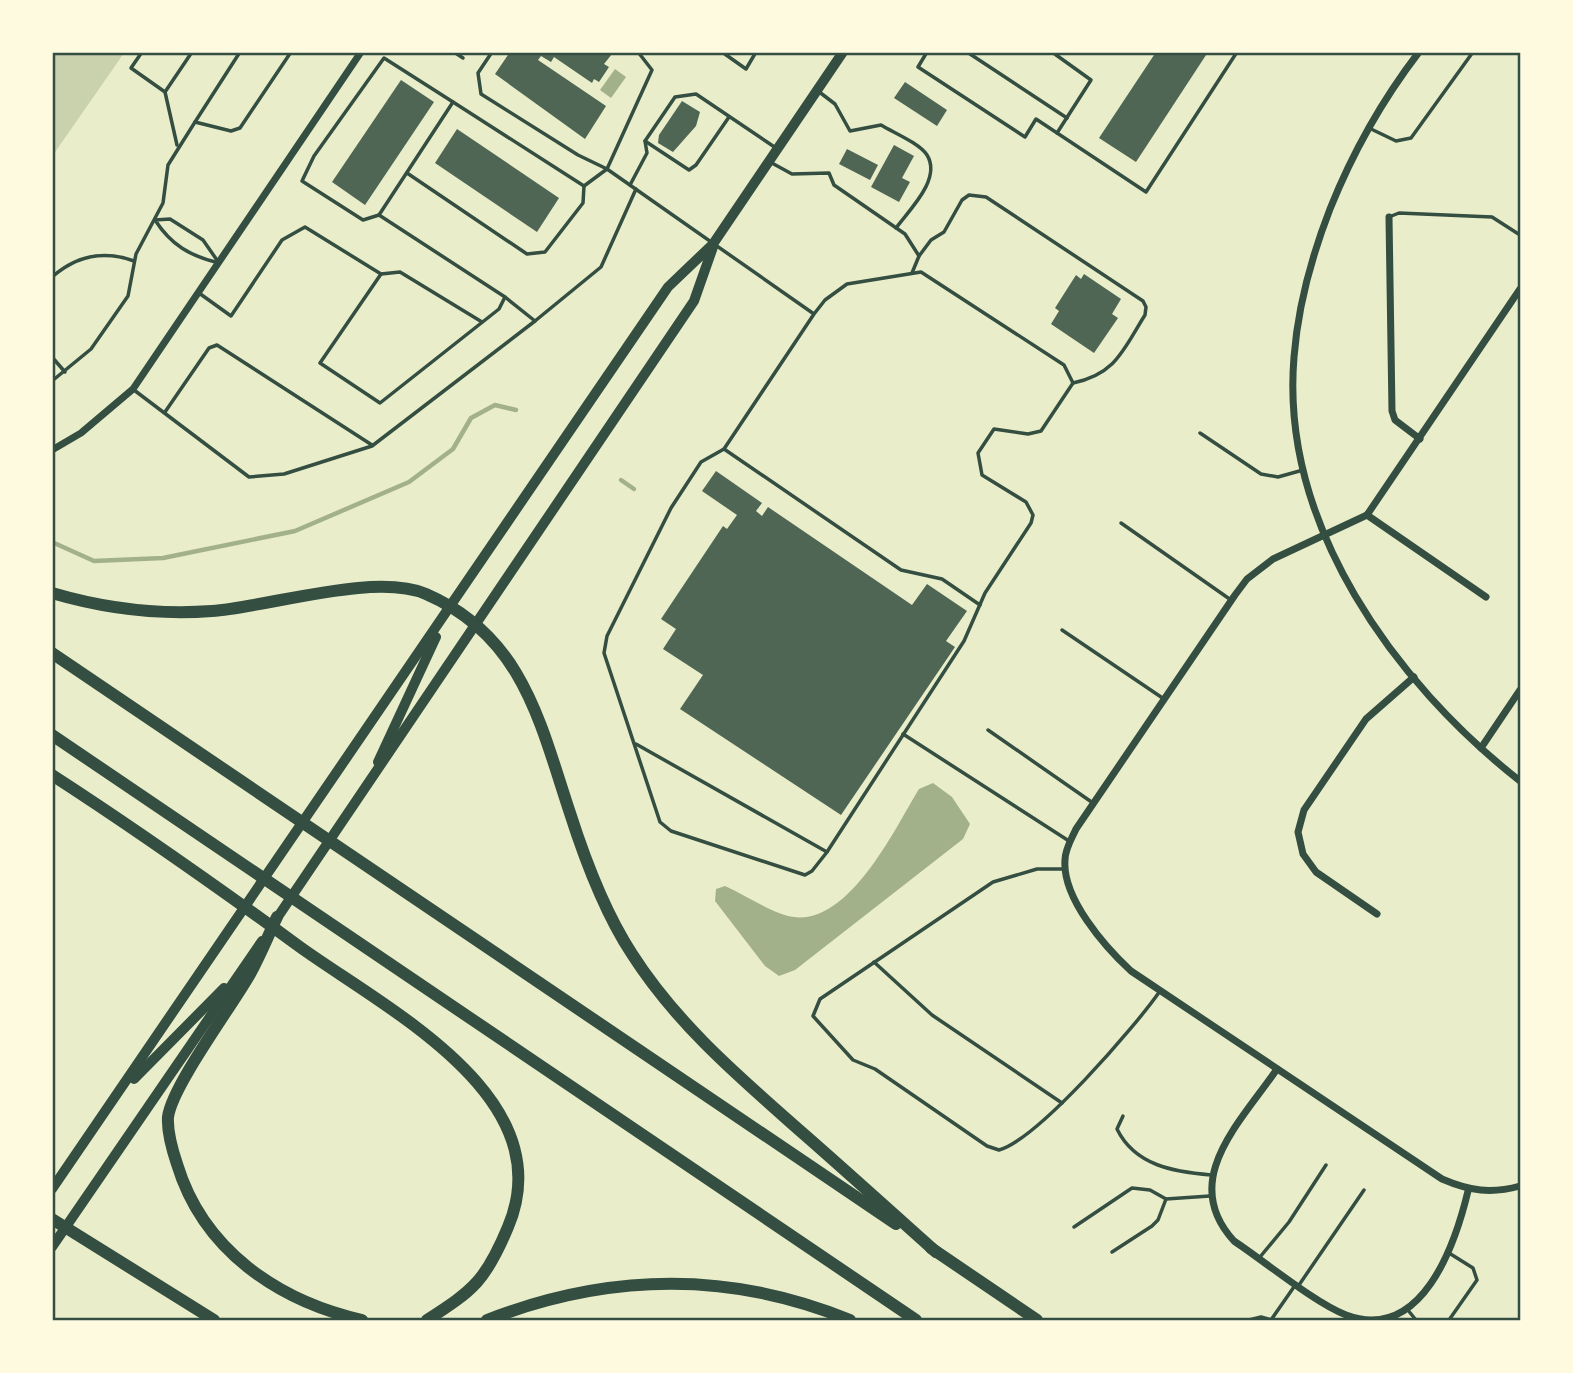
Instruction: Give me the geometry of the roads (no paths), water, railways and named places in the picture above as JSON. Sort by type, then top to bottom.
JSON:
[{"type":"highway","points":[[52,593],[100,604],[213,611],[352,590],[408,588],[427,594],[477,626],[507,655],[532,699],[571,817],[603,897],[631,953],[668,1004],[711,1051],[936,1252]]},
{"type":"highway","points":[[52,653],[1037,1321]]},
{"type":"highway","points":[[52,735],[916,1321]]},
{"type":"highway","points":[[52,775],[162,846],[409,1024],[450,1055],[493,1101],[518,1156],[518,1190],[512,1218],[494,1261],[468,1294],[427,1321]]},
{"type":"highway","points":[[278,917],[180,1087],[168,1116],[171,1146],[181,1178],[215,1236],[257,1276],[314,1308],[362,1321]]},
{"type":"highway","points":[[52,1219],[214,1321]]},
{"type":"highway","points":[[487,1321],[568,1293],[618,1285],[672,1282],[774,1297],[850,1321]]},
{"type":"main road","points":[[52,1189],[668,287],[713,244],[843,52]]},
{"type":"main road","points":[[278,917],[694,301],[713,244]]},
{"type":"main road","points":[[365,790],[449,608]]},
{"type":"main road","points":[[115,1097],[247,971]]},
{"type":"main road","points":[[52,1247],[247,971]]},
{"type":"street","points":[[1419,52],[1369,128],[1336,195],[1309,264],[1299,312],[1294,374],[1295,415],[1303,471],[1324,534],[1358,599],[1439,707],[1481,748],[1521,781]]},
{"type":"street","points":[[52,450],[81,433],[133,389],[360,53]]},
{"type":"street","points":[[1389,217],[1392,411],[1395,420],[1420,439]]},
{"type":"street","points":[[1521,289],[1367,515],[1260,567],[1231,600],[1093,803],[1070,841],[1064,861],[1074,897],[1095,934],[1131,971],[1442,1179],[1468,1191],[1497,1191],[1521,1186]]},
{"type":"street","points":[[1367,515],[1486,597]]},
{"type":"street","points":[[1377,914],[1316,872],[1303,854],[1298,832],[1304,810],[1366,719],[1414,677]]},
{"type":"street","points":[[1481,748],[1521,690]]},
{"type":"street","points":[[1277,1069],[1219,1156],[1212,1175],[1210,1196],[1223,1228],[1234,1241],[1339,1312],[1378,1320],[1407,1309],[1418,1301],[1449,1252],[1468,1191]]},
{"type":"lane","points":[[142,52],[131,68],[165,92],[177,145]]},
{"type":"lane","points":[[165,92],[192,52]]},
{"type":"lane","points":[[52,381],[92,349],[128,296],[135,261],[163,203],[168,164],[177,145],[240,52]]},
{"type":"lane","points":[[195,122],[231,131],[240,128],[290,52]]},
{"type":"lane","points":[[454,52],[463,58]]},
{"type":"lane","points":[[492,52],[478,73],[481,94],[578,155],[607,169],[814,314]]},
{"type":"lane","points":[[584,186],[607,169],[652,70],[638,52]]},
{"type":"lane","points":[[722,52],[746,69],[756,52]]},
{"type":"lane","points":[[927,52],[918,67],[1025,137],[1036,119],[1146,192],[1237,52]]},
{"type":"lane","points":[[967,52],[1067,118]]},
{"type":"lane","points":[[1052,52],[1091,80],[1057,133]]},
{"type":"lane","points":[[1369,128],[1396,141],[1411,138],[1473,52]]},
{"type":"lane","points":[[453,102],[379,215],[363,220],[302,181],[314,156],[384,58],[453,102],[584,186]]},
{"type":"lane","points":[[817,90],[835,104],[850,131],[881,125],[927,154],[932,168],[930,180],[896,228]]},
{"type":"lane","points":[[629,185],[647,153],[645,141],[675,97],[696,94],[778,149]]},
{"type":"lane","points":[[645,141],[689,170],[696,165],[729,116]]},
{"type":"lane","points":[[769,162],[792,174],[829,173],[834,185],[905,234],[919,256]]},
{"type":"lane","points":[[407,173],[527,254],[545,252],[583,203],[584,186]]},
{"type":"lane","points":[[133,389],[249,477],[284,474],[372,446],[601,267],[636,189]]},
{"type":"lane","points":[[912,273],[919,256],[931,240],[944,232],[962,200],[977,195],[986,197],[1143,301],[1146,307],[1145,315],[1114,365],[1104,374],[1073,383],[1041,431],[1028,434],[993,429],[978,453],[982,475],[1026,502],[1033,515],[1031,523],[980,605],[964,641],[812,871],[805,874],[671,831],[660,821],[604,653],[607,636],[671,508],[701,462],[724,449],[825,300],[847,284],[921,272],[1064,365],[1073,383]]},
{"type":"lane","points":[[1389,217],[1399,214],[1492,217],[1521,235]]},
{"type":"lane","points":[[379,215],[505,297],[535,321]]},
{"type":"lane","points":[[155,220],[170,219],[202,240],[219,262]]},
{"type":"lane","points":[[155,220],[166,238],[194,257],[219,262]]},
{"type":"lane","points":[[199,293],[231,316],[282,240],[305,227],[381,274],[400,272],[482,322]]},
{"type":"lane","points":[[52,277],[64,267],[101,254],[117,255],[135,261]]},
{"type":"lane","points":[[381,274],[320,363],[380,402],[499,309],[505,297]]},
{"type":"lane","points":[[165,412],[209,348],[217,345],[372,446]]},
{"type":"lane","points":[[52,357],[65,372]]},
{"type":"lane","points":[[1200,433],[1261,474],[1278,477],[1303,471]]},
{"type":"lane","points":[[724,449],[901,570],[942,579],[980,605]]},
{"type":"lane","points":[[1121,523],[1231,600]]},
{"type":"lane","points":[[1062,630],[1164,699]]},
{"type":"lane","points":[[988,730],[1093,803]]},
{"type":"lane","points":[[903,734],[1070,841]]},
{"type":"lane","points":[[634,743],[827,852]]},
{"type":"lane","points":[[1066,869],[1037,869],[993,882],[820,999],[813,1009],[818,1024],[853,1060],[875,1069],[993,1149],[1003,1149],[1062,1103],[1160,991]]},
{"type":"lane","points":[[874,962],[932,1015],[1062,1103]]},
{"type":"lane","points":[[1124,1116],[1117,1129],[1123,1141],[1153,1164],[1173,1172],[1212,1175]]},
{"type":"lane","points":[[1259,1257],[1289,1222],[1326,1165]]},
{"type":"lane","points":[[1074,1227],[1132,1188],[1150,1190],[1166,1199],[1210,1196]]},
{"type":"lane","points":[[1249,1321],[1261,1317],[1272,1320],[1364,1190]]},
{"type":"lane","points":[[1112,1252],[1152,1226],[1158,1220],[1166,1199]]},
{"type":"lane","points":[[1449,1252],[1473,1268],[1477,1280],[1449,1321]]},
{"type":"lane","points":[[1407,1309],[1416,1321]]},
{"type":"waterway","points":[[52,542],[94,561],[163,558],[295,531],[409,482],[453,449],[471,418],[495,405],[516,410]]},
{"type":"waterway","points":[[621,480],[634,489]]}]
